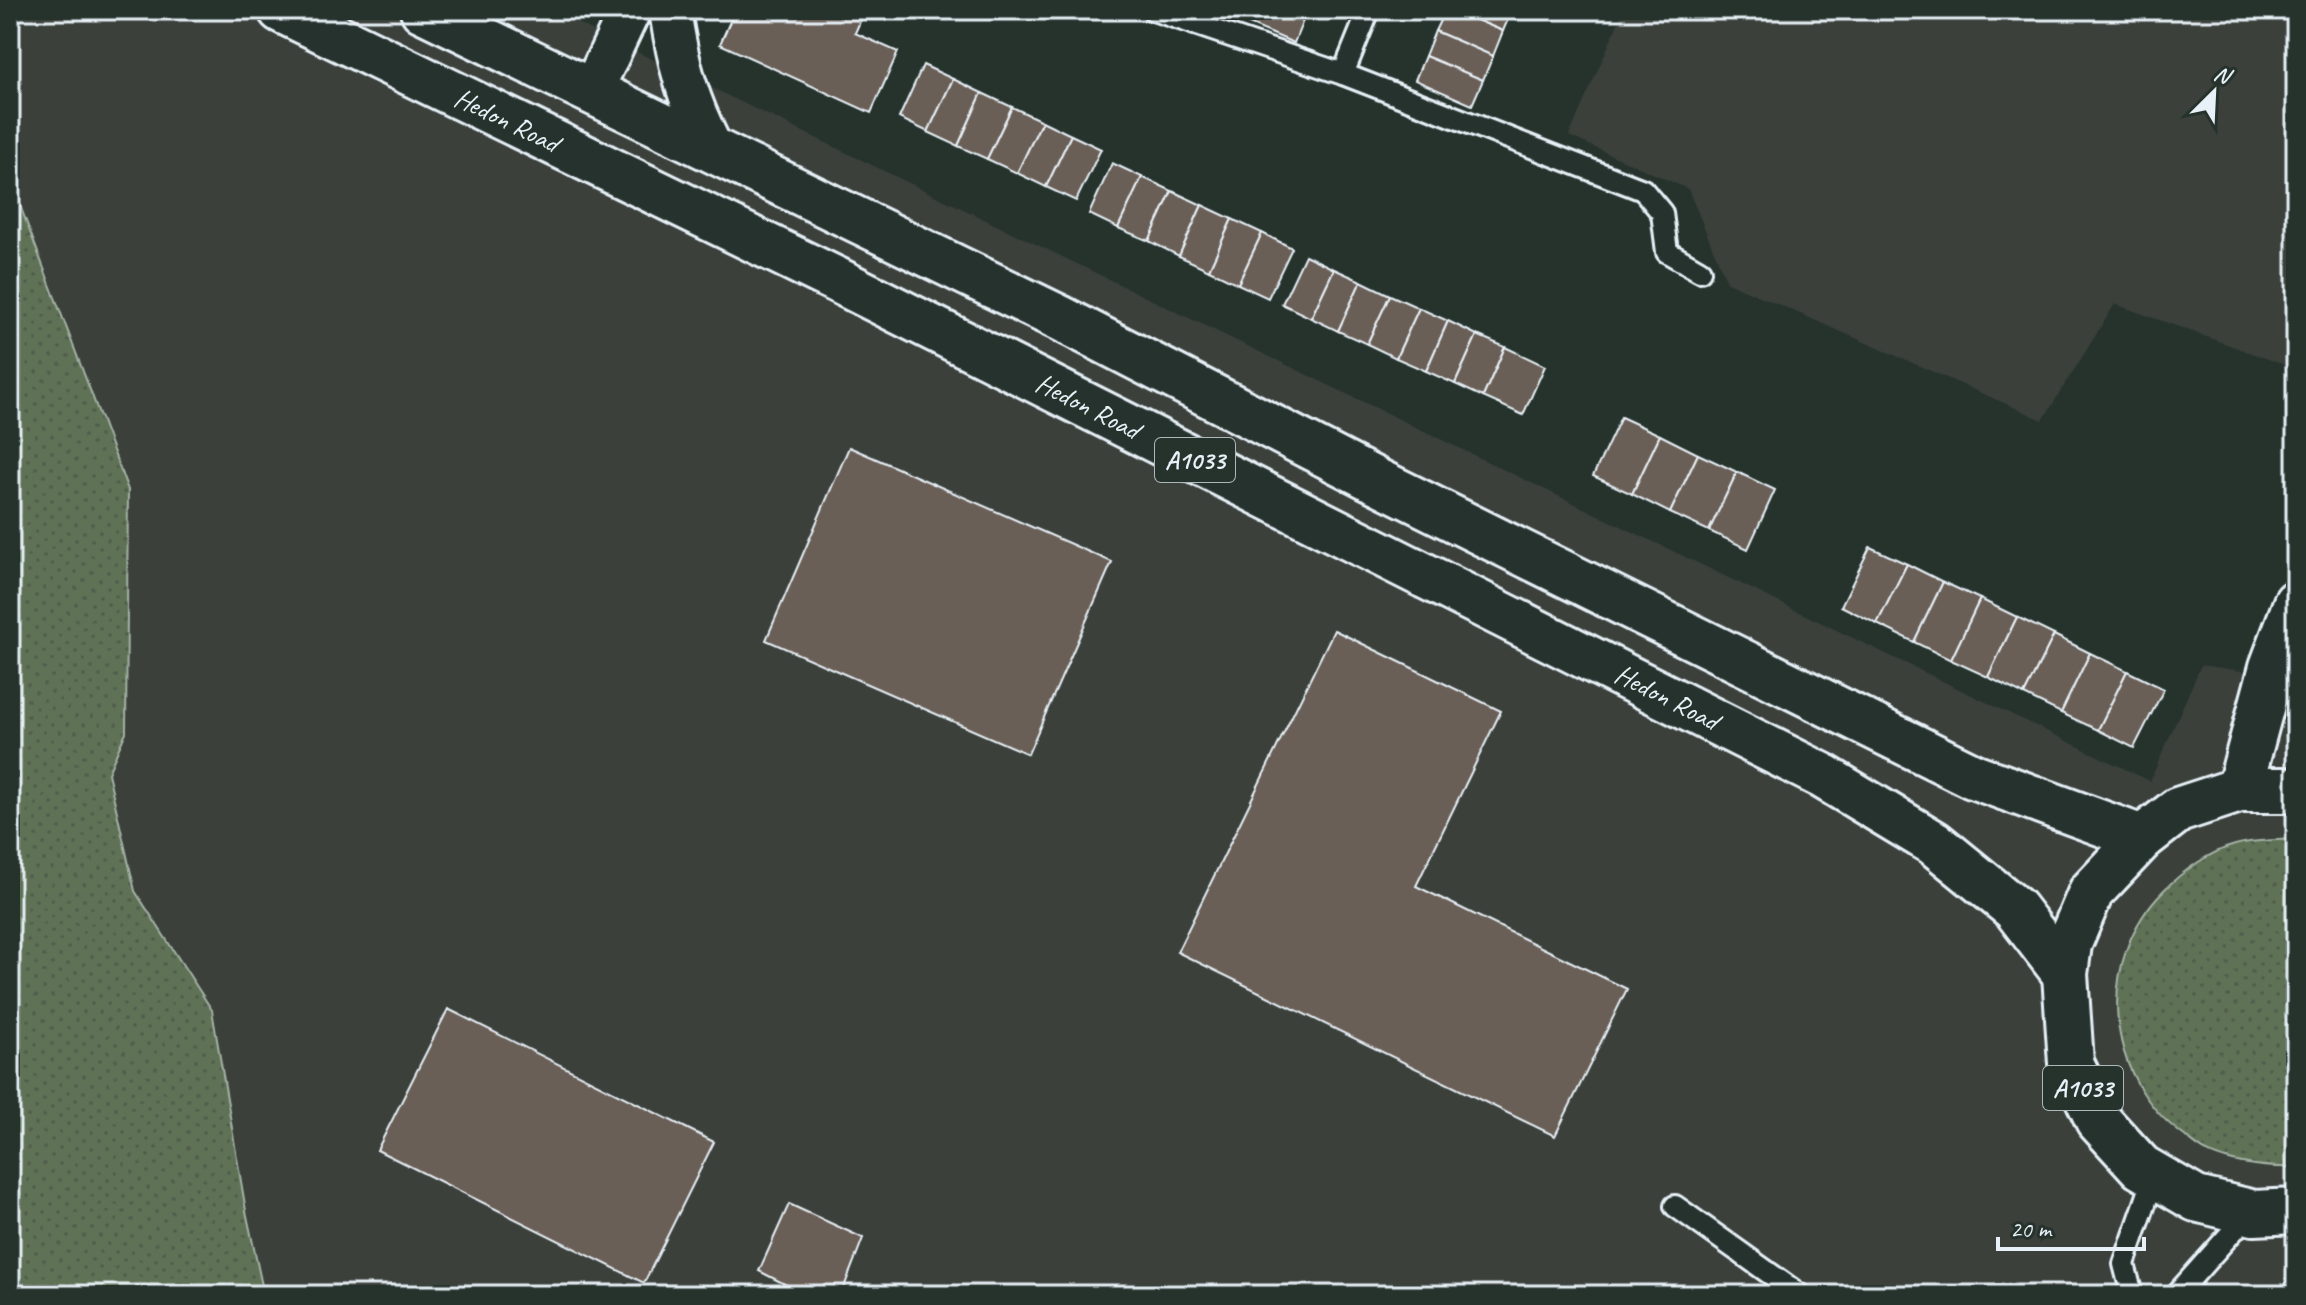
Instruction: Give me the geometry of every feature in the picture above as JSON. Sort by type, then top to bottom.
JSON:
[{"type":"main road","name":"Hedon Road","points":[[281,10],[837,280],[1821,775],[1934,843],[2005,900],[2065,974]]},
{"type":"main road","name":"A1033","points":[[423,10],[1060,318],[1369,477],[1960,770],[2142,838]]},
{"type":"main road","points":[[2239,790],[2272,667],[2296,603]]},
{"type":"main road","name":"A1033","points":[[2296,790],[2239,790],[2178,810],[2142,838],[2091,892],[2069,944],[2065,974],[2071,1063],[2098,1120],[2141,1167],[2196,1199],[2250,1212],[2296,1211]]},
{"type":"street","points":[[592,91],[630,10]]},
{"type":"street","points":[[670,10],[679,71],[689,102],[713,150]]},
{"type":"lane","points":[[1153,10],[1343,74],[1643,190],[1662,213],[1667,252],[1700,271]]},
{"type":"lane","points":[[1343,74],[1369,10]]},
{"type":"lane","points":[[2132,1295],[2124,1264],[2155,1175]]},
{"type":"lane","points":[[1675,1206],[1800,1295]]},
{"type":"lane","points":[[2176,1295],[2250,1212]]},
{"type":"shaded area","points":[[10,10],[550,10],[2150,781],[2201,665],[2296,679],[2296,1295],[10,1295]]},
{"type":"shaded area","points":[[1624,10],[2296,10],[2296,369],[2115,304],[2043,420],[1727,282],[1688,189],[1569,136]]},
{"type":"green space","points":[[10,179],[128,490],[126,732],[108,773],[135,891],[212,1010],[246,1211],[264,1295],[10,1295]]},
{"type":"green space","points":[[2296,840],[2296,1167],[2273,1167],[2240,1163],[2207,1152],[2156,1110],[2136,1081],[2123,1050],[2118,1016],[2119,982],[2127,949],[2142,918],[2179,876],[2225,848],[2248,842]]},
{"type":"building","points":[[735,10],[865,10],[855,33],[898,52],[871,113],[720,44]]},
{"type":"building","points":[[1227,10],[1285,10],[1304,18],[1294,43],[1225,14]]},
{"type":"building","points":[[1445,10],[1453,10],[1503,31],[1493,56],[1435,31]]},
{"type":"building","points":[[1453,10],[1512,10],[1503,31]]},
{"type":"building","points":[[1435,31],[1493,56],[1483,80],[1425,56]]},
{"type":"building","points":[[1425,56],[1483,80],[1472,105],[1415,80]]},
{"type":"building","points":[[923,65],[953,79],[928,132],[899,118]]},
{"type":"building","points":[[953,79],[982,93],[958,146],[928,132]]},
{"type":"building","points":[[982,93],[1012,107],[987,159],[958,146]]},
{"type":"building","points":[[1012,107],[1042,121],[1017,173],[987,159]]},
{"type":"building","points":[[1042,121],[1071,135],[1046,187],[1017,173]]},
{"type":"building","points":[[1071,135],[1101,149],[1076,201],[1046,187]]},
{"type":"building","points":[[1112,163],[1142,177],[1118,228],[1089,214]]},
{"type":"building","points":[[1142,177],[1172,191],[1149,241],[1118,228]]},
{"type":"building","points":[[1172,191],[1202,205],[1179,256],[1149,241]]},
{"type":"building","points":[[1202,205],[1232,219],[1209,270],[1179,256]]},
{"type":"building","points":[[1232,219],[1262,233],[1238,284],[1209,270]]},
{"type":"building","points":[[1262,233],[1292,248],[1268,298],[1238,284]]},
{"type":"building","points":[[1305,255],[1334,269],[1311,318],[1282,304]]},
{"type":"building","points":[[1334,269],[1361,281],[1338,331],[1311,318]]},
{"type":"building","points":[[1361,281],[1390,295],[1367,344],[1338,331]]},
{"type":"building","points":[[1390,295],[1419,308],[1396,358],[1367,344]]},
{"type":"building","points":[[1419,308],[1448,321],[1426,371],[1396,358]]},
{"type":"building","points":[[1448,321],[1477,335],[1455,384],[1426,371]]},
{"type":"building","points":[[1477,335],[1505,347],[1483,397],[1455,384]]},
{"type":"building","points":[[1505,347],[1545,366],[1523,415],[1483,397]]},
{"type":"building","points":[[1621,417],[1660,435],[1632,494],[1593,476]]},
{"type":"building","points":[[1660,435],[1698,454],[1670,513],[1632,494]]},
{"type":"building","points":[[849,447],[1112,562],[1028,754],[766,640]]},
{"type":"building","points":[[1698,454],[1737,472],[1709,531],[1670,513]]},
{"type":"building","points":[[1737,472],[1775,490],[1748,549],[1709,531]]},
{"type":"building","points":[[1870,547],[1907,564],[1877,624],[1841,606]]},
{"type":"building","points":[[1907,564],[1943,582],[1914,642],[1877,624]]},
{"type":"building","points":[[1943,582],[1980,599],[1951,660],[1914,642]]},
{"type":"building","points":[[1980,599],[2017,617],[1988,677],[1951,660]]},
{"type":"building","points":[[2017,617],[2054,635],[2024,695],[1988,677]]},
{"type":"building","points":[[1334,630],[1501,711],[1416,886],[1627,989],[1555,1136],[1177,952]]},
{"type":"building","points":[[2054,635],[2090,653],[2061,713],[2024,695]]},
{"type":"building","points":[[2090,653],[2127,671],[2098,730],[2061,713]]},
{"type":"building","points":[[2127,671],[2164,689],[2134,748],[2098,730]]},
{"type":"building","points":[[448,1009],[714,1142],[644,1283],[377,1150]]},
{"type":"building","points":[[789,1204],[863,1238],[841,1295],[806,1295],[759,1271]]}]
